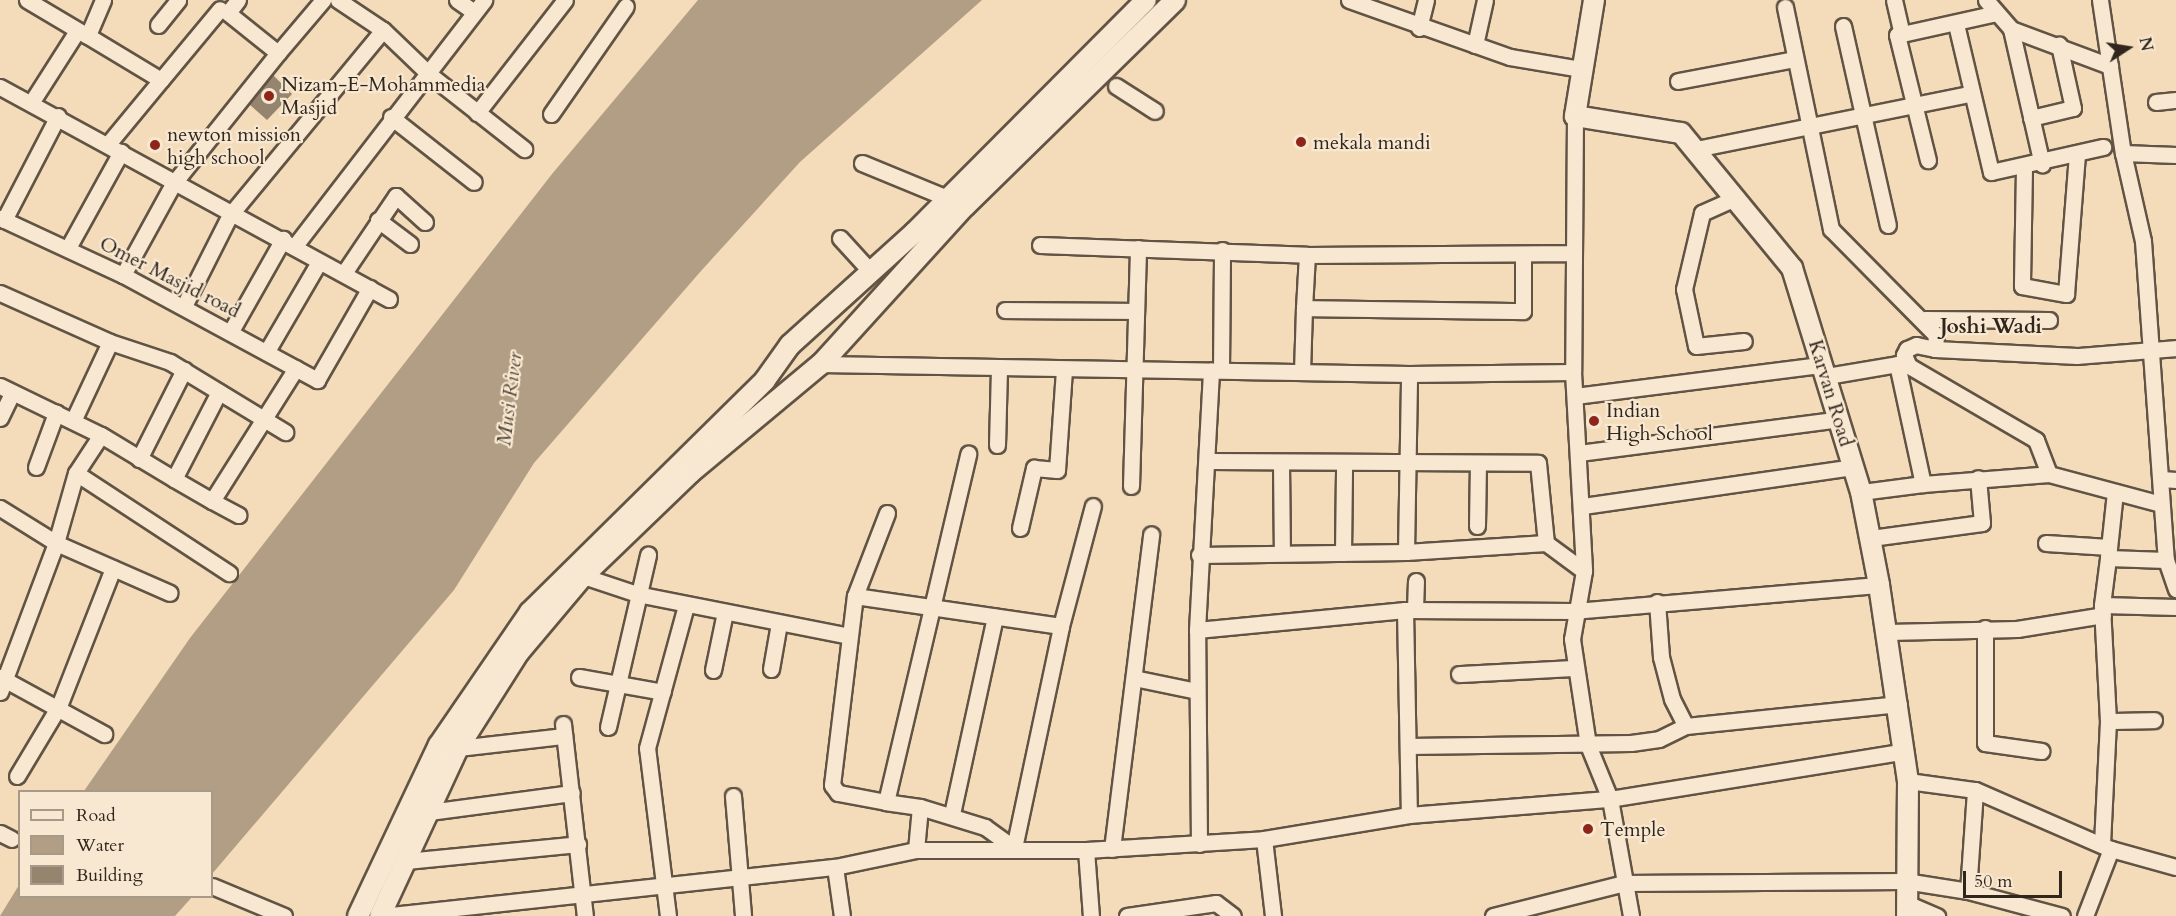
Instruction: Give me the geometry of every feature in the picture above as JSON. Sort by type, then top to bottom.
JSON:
[{"type":"street","points":[[27,0],[161,80]]},
{"type":"street","points":[[31,103],[83,33],[103,0]]},
{"type":"street","points":[[158,25],[178,0]]},
{"type":"street","points":[[68,248],[115,148],[161,80],[219,7],[238,0]]},
{"type":"street","points":[[123,274],[173,184],[323,0]]},
{"type":"street","points":[[338,0],[383,30],[430,75],[524,149]]},
{"type":"street","points":[[457,0],[474,12]]},
{"type":"street","points":[[231,331],[289,243],[391,117],[430,75],[484,0]]},
{"type":"street","points":[[477,113],[565,0]]},
{"type":"street","points":[[381,916],[458,748],[519,652],[582,576],[765,380],[797,339],[871,272],[1146,0]]},
{"type":"street","points":[[358,916],[439,745],[486,671],[573,564],[684,467],[821,364],[965,206],[1174,0]]},
{"type":"street","points":[[1349,0],[1381,6],[1419,28],[1510,57],[1580,69]]},
{"type":"street","points":[[1419,28],[1426,0]]},
{"type":"street","points":[[1475,45],[1485,0]]},
{"type":"street","points":[[1594,0],[1580,69],[1575,116],[1572,253],[1573,372],[1583,506],[1584,571],[1574,611],[1575,668],[1588,745],[1610,799],[1631,916]]},
{"type":"street","points":[[1894,0],[1902,34]]},
{"type":"street","points":[[1986,0],[2011,29],[2042,164]]},
{"type":"street","points":[[2100,0],[2123,153],[2143,241],[2148,351],[2168,479],[2162,504],[2166,560],[2176,589]]},
{"type":"street","points":[[551,114],[626,6]]},
{"type":"street","points":[[219,7],[278,53]]},
{"type":"street","points":[[1785,8],[1794,59],[1812,129],[1827,216],[1835,238],[1925,319],[1936,335],[1935,349]]},
{"type":"street","points":[[1928,160],[1897,35],[1956,24],[1997,13]]},
{"type":"street","points":[[1956,24],[1987,167],[1998,173],[2042,164],[2103,147]]},
{"type":"street","points":[[1843,26],[1888,225]]},
{"type":"street","points":[[2011,29],[2059,45],[2110,66]]},
{"type":"street","points":[[184,306],[230,215],[383,30]]},
{"type":"street","points":[[2031,118],[2073,108],[2059,45]]},
{"type":"street","points":[[1678,81],[1794,59]]},
{"type":"street","points":[[1116,86],[1155,111]]},
{"type":"street","points":[[0,87],[58,116],[173,184],[289,243],[388,299]]},
{"type":"street","points":[[1696,149],[1812,129],[1970,94]]},
{"type":"street","points":[[2156,102],[2176,100]]},
{"type":"street","points":[[2,219],[58,116]]},
{"type":"street","name":"Karvan Road","points":[[1575,116],[1672,130],[1696,149],[1732,199],[1792,268],[1861,492],[1879,585],[1899,704],[1908,781],[1905,881],[1907,910]]},
{"type":"street","points":[[391,117],[474,182]]},
{"type":"street","points":[[2123,153],[2176,155]]},
{"type":"street","points":[[2024,168],[2022,286],[2066,294],[2077,154]]},
{"type":"street","points":[[862,163],[947,198]]},
{"type":"street","points":[[344,273],[396,196],[426,222]]},
{"type":"street","points":[[1732,199],[1702,213],[1684,289],[1696,346],[1744,341]]},
{"type":"street","name":"Omer Masjid road","points":[[2,219],[123,274],[317,380],[370,288]]},
{"type":"street","points":[[378,220],[410,244]]},
{"type":"street","points":[[840,238],[871,272]]},
{"type":"street","points":[[1040,245],[1221,250],[1306,255],[1572,253]]},
{"type":"street","points":[[1131,486],[1138,248]]},
{"type":"street","points":[[1199,844],[1197,630],[1199,555],[1216,370],[1221,250]]},
{"type":"street","points":[[1302,372],[1306,255]]},
{"type":"street","points":[[1304,308],[1523,311],[1523,255]]},
{"type":"street","points":[[267,351],[319,261]]},
{"type":"street","points":[[0,293],[110,342],[184,370],[285,432]]},
{"type":"street","points":[[1005,310],[1136,311]]},
{"type":"street","points":[[1925,319],[2049,320]]},
{"type":"street","points":[[73,421],[110,342]]},
{"type":"street","points":[[2049,474],[2036,440],[1909,366],[1904,355],[1916,345],[1935,349],[2077,356],[2176,348]]},
{"type":"street","points":[[821,364],[1064,370],[1409,374],[1573,372]]},
{"type":"street","points":[[1575,396],[1898,364],[1923,484]]},
{"type":"street","points":[[212,501],[296,368]]},
{"type":"street","points":[[997,445],[999,368]]},
{"type":"street","points":[[139,459],[184,370]]},
{"type":"street","points":[[1020,528],[1034,468],[1057,470],[1064,370]]},
{"type":"street","points":[[1407,552],[1409,374]]},
{"type":"street","points":[[0,418],[6,389],[101,435],[237,515]]},
{"type":"street","points":[[174,479],[219,392]]},
{"type":"street","points":[[36,467],[56,413]]},
{"type":"street","points":[[1580,453],[1840,419]]},
{"type":"street","points":[[101,435],[76,474],[56,543],[2,683],[59,706],[104,734]]},
{"type":"street","points":[[886,802],[968,454]]},
{"type":"street","points":[[1209,461],[1344,465],[1538,463],[1546,543]]},
{"type":"street","points":[[1281,463],[1282,554]]},
{"type":"street","points":[[1477,526],[1478,464]]},
{"type":"street","points":[[1343,552],[1344,465]]},
{"type":"street","points":[[1583,506],[1854,467]]},
{"type":"street","points":[[76,474],[229,573]]},
{"type":"street","points":[[1861,492],[1978,478],[2049,474],[2162,504]]},
{"type":"street","points":[[1870,538],[1982,523],[1978,478]]},
{"type":"street","points":[[2085,916],[2107,847],[2108,721],[2103,610],[2115,492]]},
{"type":"street","points":[[1014,848],[1061,626],[1093,506]]},
{"type":"street","points":[[0,508],[56,543],[170,593]]},
{"type":"street","points":[[887,513],[855,596],[832,785],[838,793],[952,814],[986,826],[1014,848]]},
{"type":"street","points":[[1112,849],[1151,534]]},
{"type":"street","points":[[1199,555],[1407,552],[1546,543],[1584,571]]},
{"type":"street","points":[[2046,543],[2166,560]]},
{"type":"street","points":[[608,728],[637,594],[648,555]]},
{"type":"street","points":[[17,776],[59,706],[113,568]]},
{"type":"street","points":[[582,576],[637,594],[849,636]]},
{"type":"street","points":[[1409,815],[1410,609],[1416,581]]},
{"type":"street","points":[[1197,630],[1410,609],[1574,611],[1657,602],[1879,585]]},
{"type":"street","points":[[855,596],[1061,626]]},
{"type":"street","points":[[1657,602],[1664,668],[1672,699],[1686,726]]},
{"type":"street","points":[[668,916],[647,748],[686,604]]},
{"type":"street","points":[[1887,632],[1985,628],[2017,630],[2103,610],[2176,607]]},
{"type":"street","points":[[713,670],[724,612]]},
{"type":"street","points":[[952,814],[995,617]]},
{"type":"street","points":[[771,669],[780,623]]},
{"type":"street","points":[[1985,628],[1985,743],[2041,751]]},
{"type":"street","points":[[1459,674],[1575,668]]},
{"type":"street","points":[[579,677],[663,692]]},
{"type":"street","points":[[1134,678],[1197,691]]},
{"type":"street","points":[[1408,746],[1588,745],[1651,741],[1686,726],[1899,704]]},
{"type":"street","points":[[2108,721],[2154,720]]},
{"type":"street","points":[[458,748],[564,730],[585,916]]},
{"type":"street","points":[[381,916],[664,882],[739,878],[835,867],[916,850],[1014,848],[1086,850],[1264,840],[1409,815],[1610,799],[1905,751]]},
{"type":"street","points":[[1908,781],[1975,790],[2107,847],[2176,867]]},
{"type":"street","points":[[1968,891],[1975,790]]},
{"type":"street","points":[[429,812],[572,793]]},
{"type":"street","points":[[733,796],[743,916]]},
{"type":"street","points":[[916,850],[920,807]]},
{"type":"street","points":[[1264,840],[1273,916]]},
{"type":"street","points":[[406,861],[578,844]]},
{"type":"street","points":[[1086,850],[1091,916]]},
{"type":"street","points":[[835,867],[842,916]]},
{"type":"street","points":[[1493,916],[1624,883],[1905,881],[1968,891],[2062,916]]},
{"type":"street","points":[[213,886],[284,916]]},
{"type":"street","points":[[1127,916],[1216,903],[1233,916]]},
{"type":"street","points":[[1907,910],[1937,916]]},
{"type":"water","name":"Musi River","points":[[698,0],[982,0],[800,162],[701,271],[534,463],[454,590],[213,873],[213,790],[85,790],[190,638],[552,174]]},
{"type":"water","points":[[18,887],[18,898],[191,898],[175,916],[0,916]]},
{"type":"building","name":"Nizam-E-Mohammedia Masjid","points":[[273,75],[292,94],[267,120],[249,104]]},
{"type":"place","name":"Nizam-E-Mohammedia Masjid","points":[[269,96]]},
{"type":"place","name":"mekala mandi","points":[[1301,142]]},
{"type":"place","name":"newton mission high school","points":[[155,145]]},
{"type":"place","name":"Indian High School","points":[[1594,421]]},
{"type":"place","name":"Temple","points":[[1588,829]]},
{"type":"district","name":"Joshi Wadi","points":[[1991,327]]}]
